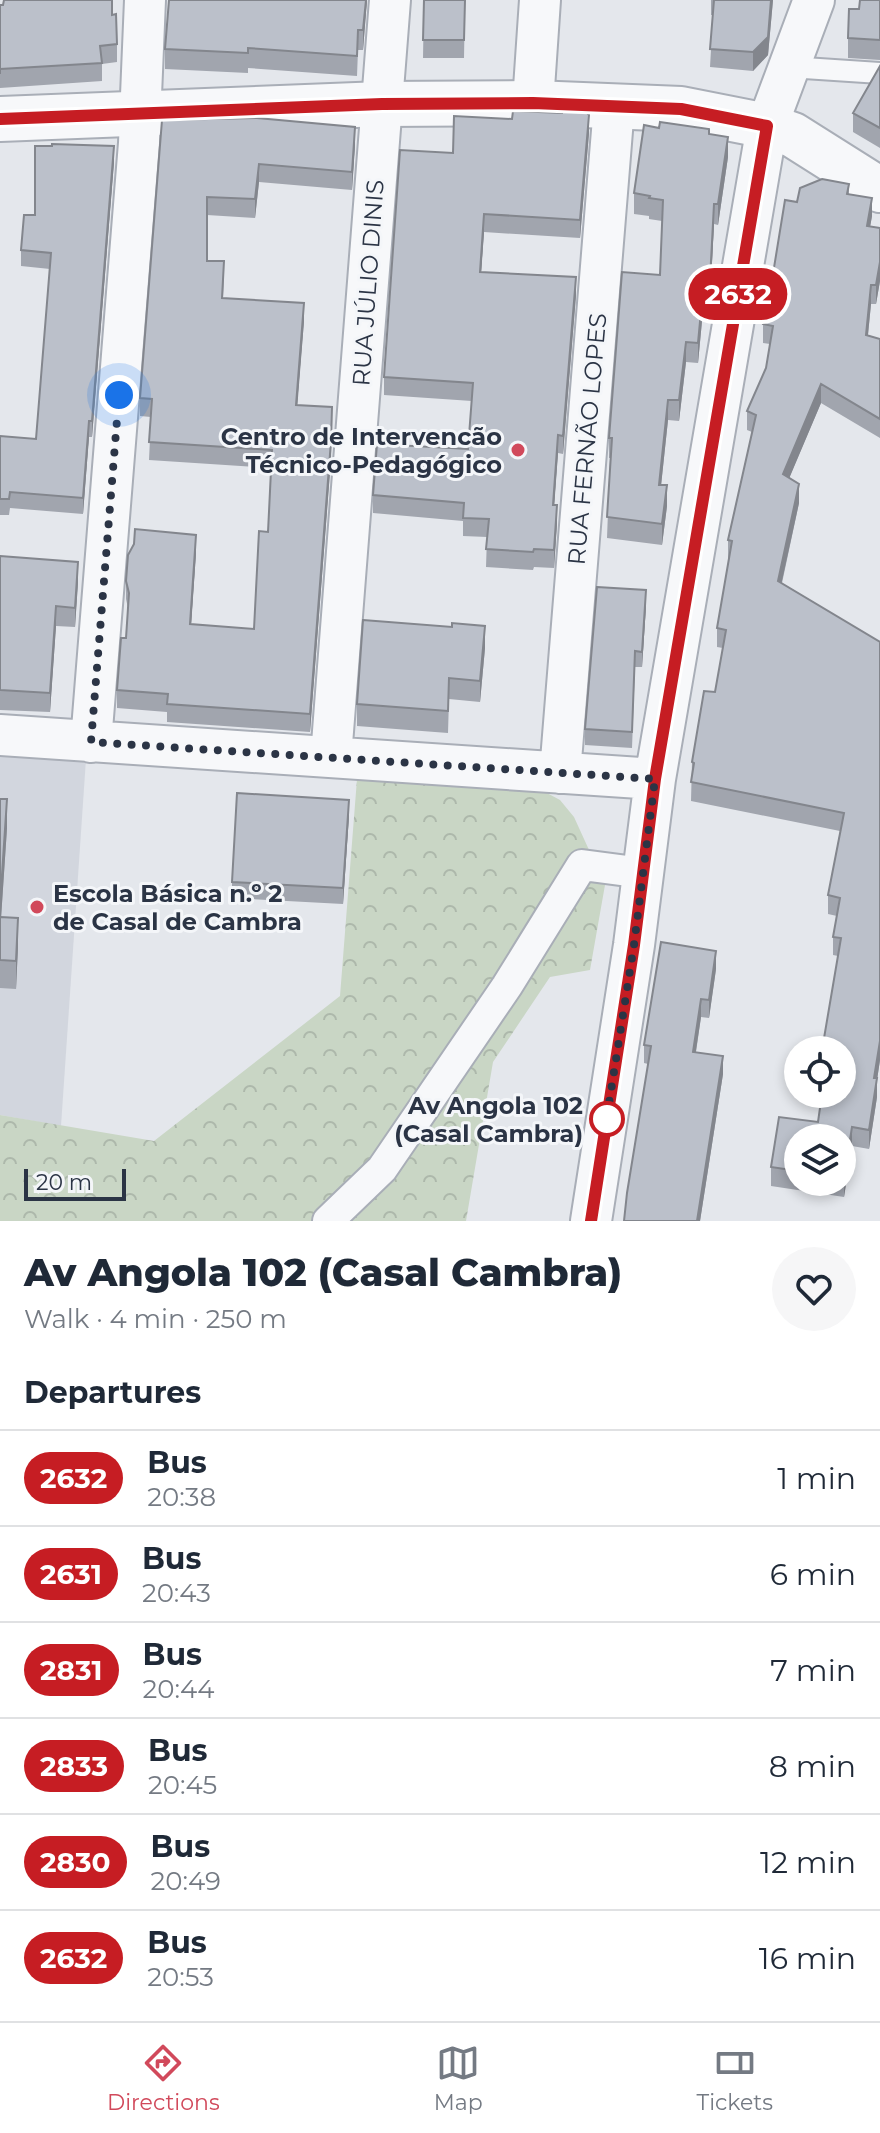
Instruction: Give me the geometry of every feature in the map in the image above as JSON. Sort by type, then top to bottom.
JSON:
[{"type":"street","points":[[91,742],[140,114],[145,0]]},
{"type":"street","name":"RUA JÚLIO DINIS","points":[[331,757],[390,0]]},
{"type":"street","points":[[533,103],[540,0]]},
{"type":"street","points":[[591,1221],[634,945],[655,779],[767,126],[814,0]]},
{"type":"street","points":[[0,119],[382,104],[533,103],[681,109],[767,126],[793,135],[880,190]]},
{"type":"street","name":"RUA FERNÃO LOPES","points":[[560,773],[614,106]]},
{"type":"street","points":[[0,735],[655,779]]},
{"type":"street","points":[[328,1221],[382,1169],[507,986],[582,865],[643,873]]},
{"type":"lane","points":[[789,67],[880,73]]},
{"type":"shaded area","name":"Escola Básica n.º 2 de Casal de Cambra","points":[[0,752],[86,759],[61,1126],[0,1115]]},
{"type":"green space","points":[[357,779],[547,793],[560,800],[574,817],[605,885],[590,970],[550,977],[493,1062],[466,1221],[0,1221],[0,1115],[154,1141],[340,996]]},
{"type":"building","points":[[4,0],[112,0],[117,44],[100,46],[102,63],[0,69],[0,5]]},
{"type":"building","points":[[169,0],[366,0],[363,30],[358,30],[357,56],[248,48],[248,53],[165,49]]},
{"type":"building","points":[[424,0],[465,0],[464,40],[423,40]]},
{"type":"building","points":[[714,0],[771,0],[768,37],[753,52],[710,49]]},
{"type":"building","points":[[860,0],[880,0],[880,40],[848,38],[849,9],[859,9]]},
{"type":"building","points":[[880,66],[880,128],[853,113]]},
{"type":"building","points":[[513,111],[586,112],[589,115],[580,220],[484,214],[480,272],[576,277],[563,436],[558,435],[553,505],[557,505],[554,550],[534,549],[533,552],[486,549],[489,519],[463,518],[464,503],[373,495],[377,444],[468,449],[473,383],[384,377],[400,150],[453,153],[454,116],[512,119]]},
{"type":"building","points":[[257,118],[355,127],[352,172],[259,164],[255,199],[207,197],[207,261],[224,261],[222,298],[304,303],[296,405],[332,407],[310,714],[167,704],[168,694],[117,690],[121,638],[126,638],[128,555],[134,544],[135,529],[196,535],[190,624],[254,629],[259,531],[268,532],[272,450],[149,442],[152,399],[140,398],[162,120]]},
{"type":"building","points":[[660,122],[709,129],[709,134],[728,137],[718,204],[714,204],[710,280],[704,279],[698,343],[686,342],[679,400],[668,400],[659,485],[667,485],[662,524],[607,517],[612,438],[609,438],[622,272],[660,275],[663,200],[634,193],[644,125],[659,128]]},
{"type":"building","points":[[35,146],[114,146],[83,498],[10,492],[9,499],[0,499],[0,436],[36,439],[51,253],[21,250],[24,215],[35,215]]},
{"type":"building","points":[[822,179],[849,184],[847,194],[872,198],[867,226],[880,228],[880,262],[876,285],[871,285],[866,335],[880,339],[880,419],[821,384],[783,474],[799,484],[778,581],[880,642],[880,1041],[869,1130],[856,1128],[856,1124],[784,1124],[784,1169],[771,1167],[779,1117],[818,1122],[820,1108],[856,1108],[856,1036],[824,1036],[841,938],[833,937],[840,898],[828,895],[844,813],[691,782],[704,691],[715,692],[726,630],[717,628],[732,541],[728,540],[756,415],[747,411],[766,368],[773,326],[763,324],[770,280],[785,200],[797,202],[800,188]]},
{"type":"building","points":[[0,556],[78,562],[75,608],[56,606],[50,693],[0,690]]},
{"type":"building","points":[[597,587],[646,590],[642,652],[635,651],[632,732],[585,729]]},
{"type":"building","points":[[363,620],[452,627],[452,623],[485,626],[480,681],[449,678],[448,711],[357,704]]},
{"type":"building","points":[[237,793],[349,800],[343,888],[232,882]]},
{"type":"building","points":[[0,799],[7,799],[0,905]]},
{"type":"building","points":[[0,917],[18,918],[16,961],[0,960]]},
{"type":"building","points":[[661,942],[716,951],[709,1000],[701,999],[693,1052],[723,1056],[697,1221],[624,1221],[651,1046],[644,1045]]},
{"type":"bus line","name":"2632","points":[[0,119],[382,104],[533,103],[681,109],[767,126],[655,779],[634,945],[591,1221]]},
{"type":"place","name":"Centro de Intervencão Técnico-Pedagógico","points":[[518,450]]},
{"type":"place","name":"Escola Básica n.º 2 de Casal de Cambra","points":[[37,907]]},
{"type":"place","name":"Av Angola 102 (Casal Cambra)","points":[[607,1119]]},
{"type":"route","points":[[119,395],[91,742],[655,779],[634,945],[605,1129],[607,1119]]}]
